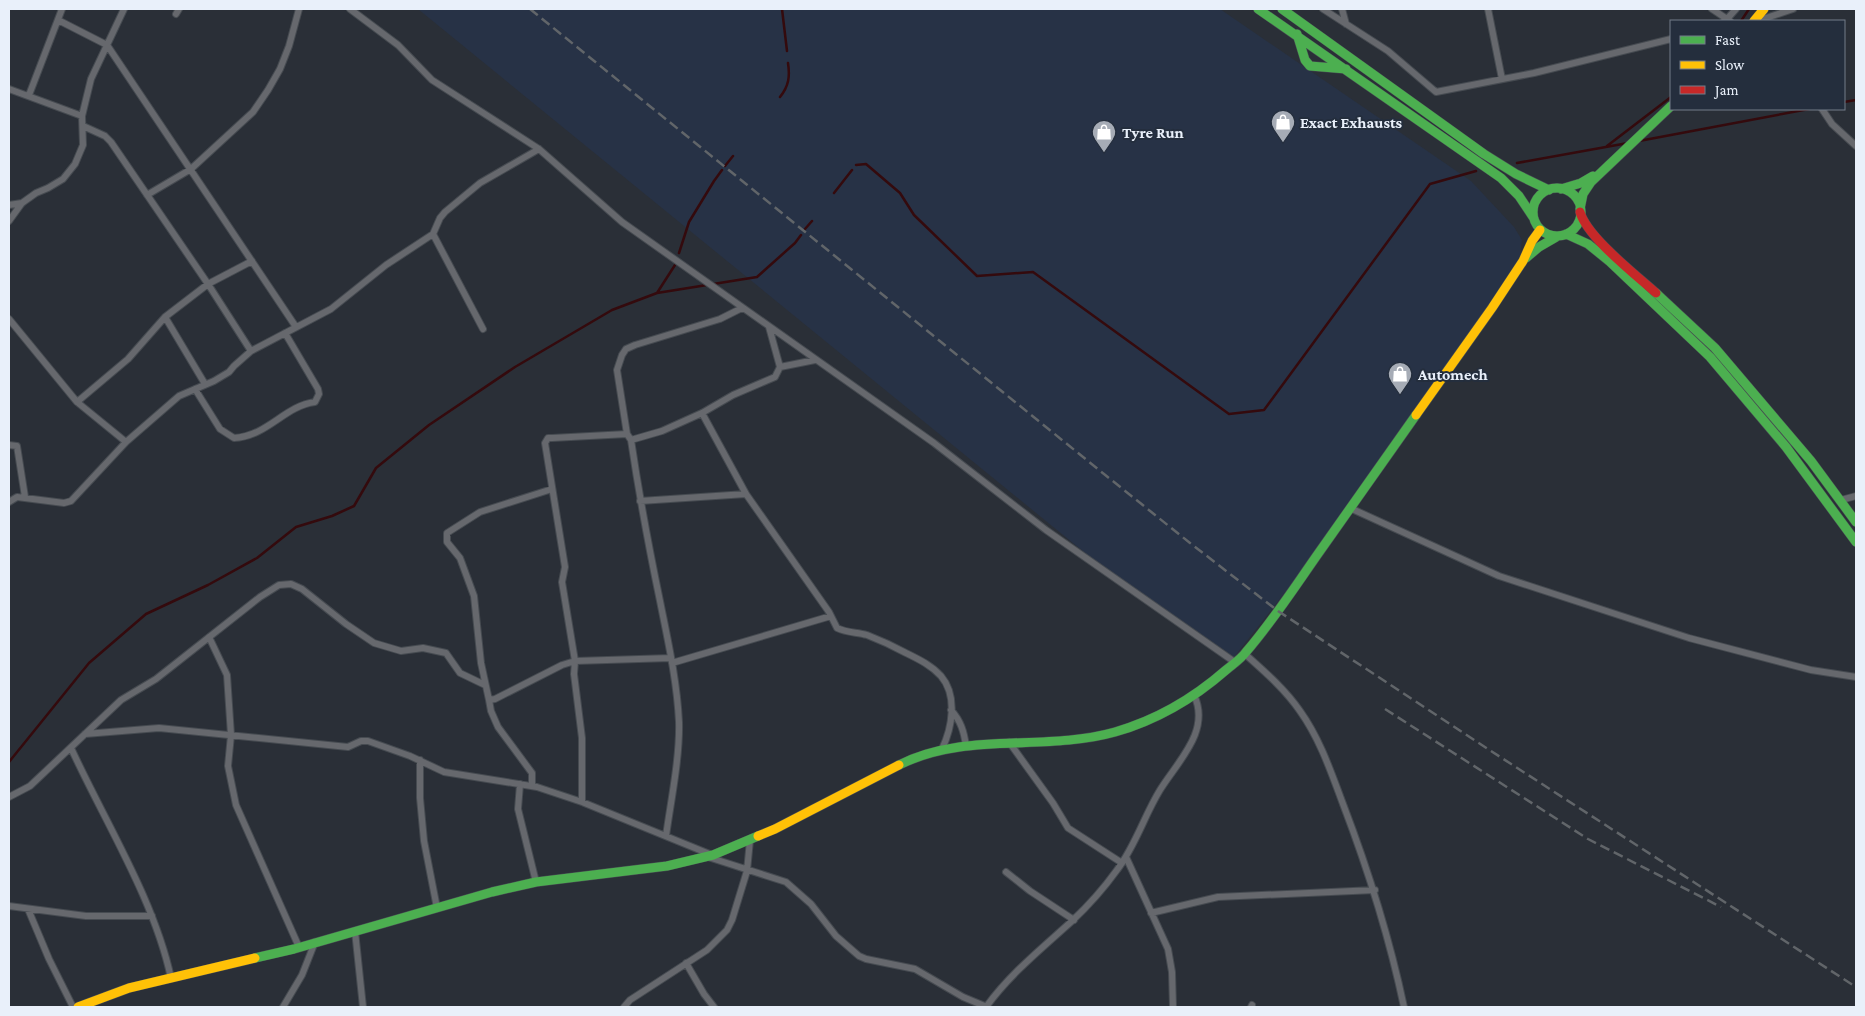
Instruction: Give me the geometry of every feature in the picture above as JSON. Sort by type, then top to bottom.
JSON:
[{"type":"main road","points":[[1258,9],[1518,191],[1526,202],[1540,230],[1548,235],[1562,235],[1585,243],[1598,252],[1709,356],[1803,468],[1856,542]]},
{"type":"main road","points":[[1282,9],[1498,164],[1549,190]]},
{"type":"main road","points":[[1758,20],[1764,9]]},
{"type":"main road","points":[[1296,34],[1305,60],[1310,66],[1346,69]]},
{"type":"main road","points":[[1523,261],[1539,247],[1577,225],[1583,194],[1591,182],[1670,107]]},
{"type":"main road","points":[[1533,217],[1536,200],[1544,192],[1581,183],[1603,169]]},
{"type":"main road","points":[[1561,189],[1574,196],[1582,219],[1593,234],[1715,348],[1759,398],[1841,500],[1856,522]]},
{"type":"main road","points":[[78,1007],[129,988],[299,947],[536,882],[667,866],[710,856],[750,840],[909,760],[942,749],[1009,742],[1071,741],[1116,732],[1160,715],[1194,695],[1236,663],[1244,654],[1320,553],[1492,308],[1523,261],[1532,241],[1540,230]]},
{"type":"street","points":[[29,95],[62,9]]},
{"type":"street","points":[[9,221],[22,203],[36,193],[63,179],[75,164],[83,145],[82,116],[91,79],[124,9]]},
{"type":"street","points":[[147,195],[191,169],[253,112],[280,69],[289,46],[299,9]]},
{"type":"street","points":[[350,9],[398,45],[432,80],[539,149],[622,222],[934,444],[1046,530],[1236,663]]},
{"type":"street","points":[[1323,9],[1388,51],[1436,92],[1502,79],[1670,39]]},
{"type":"street","points":[[1342,9],[1346,24]]},
{"type":"street","points":[[1488,9],[1502,79]]},
{"type":"street","points":[[1712,9],[1727,20],[1736,9]]},
{"type":"street","points":[[1758,20],[1793,9]]},
{"type":"street","points":[[58,20],[107,45],[296,327]]},
{"type":"street","points":[[9,89],[82,116]]},
{"type":"street","points":[[1822,110],[1832,124],[1856,146]]},
{"type":"street","points":[[82,126],[99,133],[111,142],[208,284],[251,351]]},
{"type":"street","points":[[9,502],[17,497],[25,497],[68,503],[126,442],[179,396],[229,372],[251,351],[331,309],[379,271],[433,234],[440,218],[445,212],[480,183],[539,149]]},
{"type":"street","points":[[9,205],[22,203]]},
{"type":"street","points":[[433,234],[483,330]]},
{"type":"street","points":[[77,402],[128,359],[165,317],[208,284],[252,261]]},
{"type":"street","points":[[666,836],[679,724],[671,660],[640,501],[618,370],[619,361],[626,349],[635,345],[720,319],[742,308]]},
{"type":"street","points":[[165,317],[205,384]]},
{"type":"street","points":[[9,319],[77,402],[126,442]]},
{"type":"street","points":[[582,802],[582,738],[574,674],[575,661],[562,582],[565,567],[545,446],[548,438],[629,437],[662,431],[702,413],[733,395],[775,377],[780,366],[769,327]]},
{"type":"street","points":[[195,389],[220,429],[234,438],[254,434],[277,422],[302,405],[315,402],[319,394],[318,388],[285,333]]},
{"type":"street","points":[[780,366],[815,360]]},
{"type":"street","points":[[702,413],[746,494],[838,628],[842,631],[866,635],[926,663],[942,677],[949,692],[951,710],[950,730],[942,749]]},
{"type":"street","points":[[9,445],[17,446],[25,497]]},
{"type":"street","points":[[532,785],[532,773],[498,727],[491,711],[480,663],[474,596],[460,558],[446,542],[447,534],[480,512],[552,489]]},
{"type":"street","points":[[640,501],[746,494]]},
{"type":"street","points":[[1841,500],[1856,496]]},
{"type":"street","points":[[1350,508],[1498,576],[1689,638],[1811,670],[1856,678]]},
{"type":"street","points":[[9,797],[30,786],[121,700],[156,679],[260,597],[279,585],[291,584],[308,594],[374,643],[401,650],[423,648],[446,653],[460,673],[485,686]]},
{"type":"street","points":[[489,700],[495,699],[562,665],[575,661],[671,660],[831,616]]},
{"type":"street","points":[[209,637],[227,675],[231,735],[228,766],[236,805],[299,947]]},
{"type":"street","points":[[1244,654],[1283,690],[1300,710],[1324,752],[1375,890],[1395,960],[1404,1007]]},
{"type":"street","points":[[85,734],[159,728],[348,747],[361,741],[368,741],[420,760],[444,772],[532,785],[582,802],[748,871],[786,882],[811,904],[836,936],[859,956],[915,969],[964,997],[986,1007],[997,991],[1030,958],[1074,920],[1122,863],[1136,841],[1160,790],[1190,747],[1196,733],[1200,714],[1194,695]]},
{"type":"street","points":[[951,710],[957,716],[962,727],[966,746]]},
{"type":"street","points":[[1009,742],[1066,824],[1122,863]]},
{"type":"street","points":[[71,748],[152,916],[166,953],[171,978]]},
{"type":"street","points":[[420,760],[424,841],[438,908]]},
{"type":"street","points":[[520,784],[518,809],[536,882]]},
{"type":"street","points":[[624,1007],[630,1000],[713,944],[727,930],[748,871],[750,840]]},
{"type":"street","points":[[1126,857],[1168,949],[1172,972],[1173,1007]]},
{"type":"street","points":[[1006,872],[1074,920]]},
{"type":"street","points":[[1151,913],[1218,897],[1375,890]]},
{"type":"street","points":[[9,906],[86,916],[152,916]]},
{"type":"street","points":[[28,909],[49,958],[74,1007]]},
{"type":"street","points":[[356,930],[363,1007]]},
{"type":"street","points":[[283,1007],[302,975],[315,942]]},
{"type":"street","points":[[686,963],[714,1007]]},
{"type":"shaded area","points":[[418,9],[1220,9],[1471,181],[1514,227],[1522,240],[1520,256],[1505,284],[1302,571],[1234,657],[1095,561]]},
{"type":"waterway","points":[[782,9],[787,51]]},
{"type":"waterway","points":[[1742,20],[1749,9]]},
{"type":"waterway","points":[[780,97],[788,81],[788,63]]},
{"type":"waterway","points":[[1607,146],[1670,98]]},
{"type":"waterway","points":[[1845,102],[1856,100]]},
{"type":"waterway","points":[[1639,141],[1804,110]]},
{"type":"waterway","points":[[1517,163],[1628,143]]},
{"type":"waterway","points":[[725,166],[733,156]]},
{"type":"waterway","points":[[856,165],[866,164],[900,193],[914,215],[977,276],[1033,272],[1229,414],[1264,410],[1430,184],[1476,171]]},
{"type":"waterway","points":[[679,253],[689,222],[722,170]]},
{"type":"waterway","points":[[834,193],[852,170]]},
{"type":"waterway","points":[[805,229],[812,221]]},
{"type":"waterway","points":[[9,762],[89,663],[146,614],[208,585],[257,558],[296,527],[332,516],[354,506],[376,468],[429,425],[515,367],[612,310],[657,293],[757,277],[795,243],[801,235]]},
{"type":"waterway","points":[[657,293],[675,265]]},
{"type":"railway","points":[[530,9],[1104,474],[1278,611],[1856,987]]},
{"type":"railway","points":[[1385,709],[1588,839],[1721,907]]},
{"type":"traffic: fast","points":[[1258,9],[1501,178],[1519,196],[1533,217]]},
{"type":"traffic: fast","points":[[1282,9],[1484,154],[1516,174],[1549,190]]},
{"type":"traffic: fast","points":[[1297,34],[1305,60],[1310,66],[1346,69]]},
{"type":"traffic: fast","points":[[1580,209],[1583,194],[1591,182],[1670,107]]},
{"type":"traffic: fast","points":[[1561,189],[1581,183],[1593,176]]},
{"type":"traffic: fast","points":[[1557,188],[1566,190],[1574,195],[1579,203],[1581,212],[1579,221],[1574,229],[1566,234],[1557,236],[1548,234],[1540,229],[1535,221],[1533,212],[1535,203],[1540,195],[1548,190],[1557,188]]},
{"type":"traffic: fast","points":[[1566,234],[1588,244],[1609,261],[1710,357],[1786,447],[1856,542]]},
{"type":"traffic: fast","points":[[1526,258],[1539,247],[1558,236]]},
{"type":"traffic: fast","points":[[1656,293],[1715,348],[1811,461],[1856,522]]},
{"type":"traffic: fast","points":[[899,765],[951,748],[1061,741],[1115,732],[1146,721],[1188,699],[1244,655],[1284,603],[1416,415]]},
{"type":"traffic: fast","points":[[255,958],[294,949],[492,892],[536,882],[667,866],[713,855],[758,836]]},
{"type":"traffic: slow","points":[[1755,20],[1764,9]]},
{"type":"traffic: slow","points":[[1416,415],[1492,308],[1523,261],[1532,241],[1540,230]]},
{"type":"traffic: slow","points":[[758,836],[899,765]]},
{"type":"traffic: slow","points":[[78,1007],[129,988],[255,958]]},
{"type":"traffic: jam","points":[[1580,212],[1584,222],[1602,244],[1656,293]]},
{"type":"place","name":"Exact Exhausts","points":[[1283,143]]},
{"type":"place","name":"Tyre Run","points":[[1104,153]]},
{"type":"place","name":"Automech","points":[[1400,395]]}]
